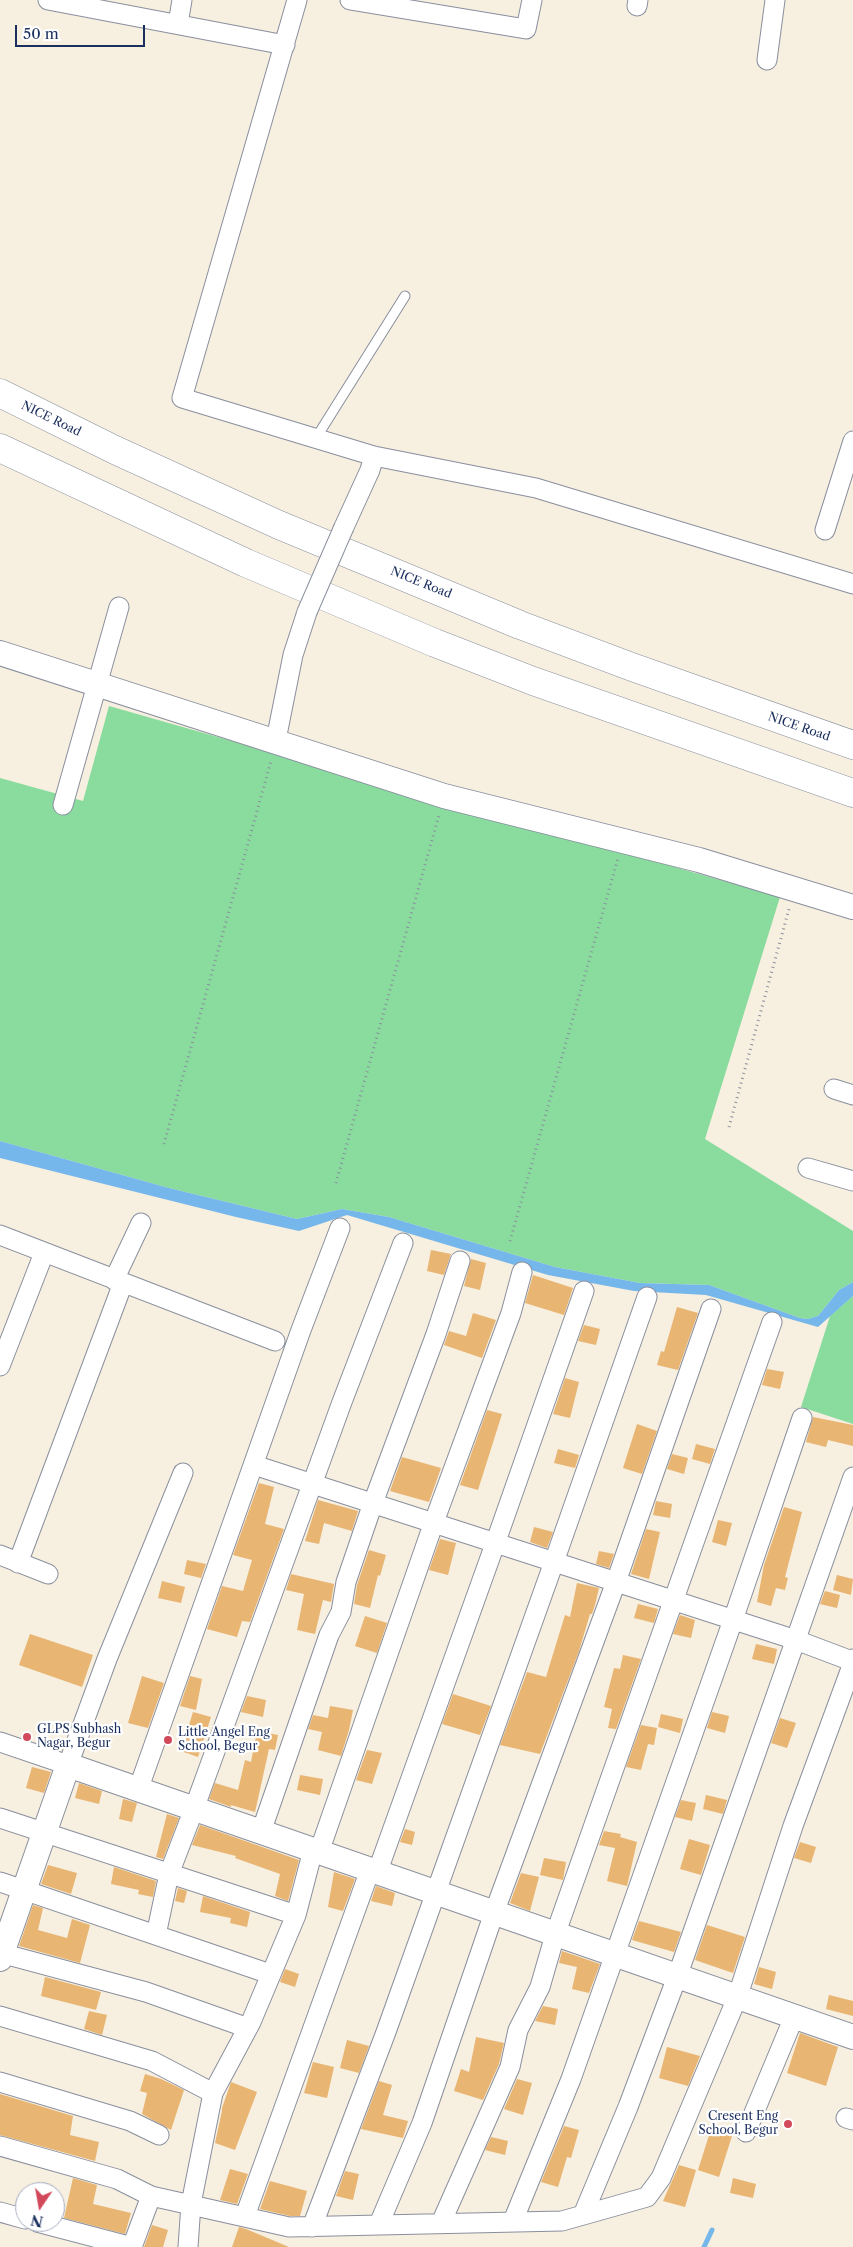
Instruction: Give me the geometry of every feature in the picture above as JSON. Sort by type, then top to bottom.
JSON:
[{"type":"highway","name":"NICE Road","points":[[0,393],[114,450],[279,525],[383,568],[567,642],[821,736],[853,745]]},
{"type":"highway","points":[[0,448],[246,563],[435,643],[533,681],[853,793]]},
{"type":"street","points":[[48,0],[98,4],[178,24],[285,44]]},
{"type":"street","points":[[178,24],[182,0]]},
{"type":"street","points":[[297,0],[182,398],[374,456],[536,488],[853,584]]},
{"type":"street","points":[[350,0],[434,7],[526,29],[532,0]]},
{"type":"street","points":[[766,60],[775,0]]},
{"type":"street","points":[[825,530],[853,441]]},
{"type":"street","points":[[276,740],[292,655],[307,612],[370,470],[374,456]]},
{"type":"street","points":[[63,805],[119,607]]},
{"type":"street","points":[[0,653],[276,740],[444,796],[699,860],[853,906]]},
{"type":"street","points":[[834,1089],[853,1095]]},
{"type":"street","points":[[808,1168],[853,1181]]},
{"type":"street","points":[[18,1563],[141,1223]]},
{"type":"street","points":[[138,1790],[301,1330],[340,1228]]},
{"type":"street","points":[[0,1235],[274,1341]]},
{"type":"street","points":[[156,1934],[170,1874],[402,1243]]},
{"type":"street","points":[[0,1366],[44,1253]]},
{"type":"street","points":[[261,1832],[329,1635],[341,1612],[346,1582],[373,1503],[436,1334],[460,1261]]},
{"type":"street","points":[[188,2247],[191,2204],[213,2093],[248,2028],[296,1915],[316,1851],[511,1313],[522,1272]]},
{"type":"street","points":[[245,2216],[496,1544],[584,1291]]},
{"type":"street","points":[[312,2227],[436,1893],[647,1296]]},
{"type":"street","points":[[379,2224],[422,2123],[494,1914],[616,1582],[711,1309]]},
{"type":"street","points":[[441,2223],[510,2067],[518,2030],[540,1987],[555,1935],[772,1322]]},
{"type":"street","points":[[513,2221],[570,2079],[615,1955],[802,1418]]},
{"type":"street","points":[[0,2146],[117,2179],[151,2196],[289,2227],[562,2221],[646,2197],[661,2178],[737,1998],[794,1826],[853,1661],[674,1600],[254,1465]]},
{"type":"street","points":[[184,1473],[107,1658],[1,1955],[146,1992],[248,2028]]},
{"type":"street","points":[[583,2216],[628,2107],[677,1977],[853,1477]]},
{"type":"street","points":[[0,1556],[48,1574]]},
{"type":"street","points":[[0,1742],[853,2037]]},
{"type":"street","points":[[0,1818],[296,1915]]},
{"type":"street","points":[[0,1882],[270,1974]]},
{"type":"street","points":[[0,2016],[152,2062],[213,2093]]},
{"type":"street","points":[[746,2132],[794,2017]]},
{"type":"street","points":[[0,2082],[130,2121],[159,2135]]},
{"type":"street","points":[[65,2229],[132,2247],[151,2196]]},
{"type":"street","points":[[0,2212],[15,2216]]},
{"type":"lane","points":[[316,438],[405,296]]},
{"type":"path","points":[[164,1144],[276,740]]},
{"type":"path","points":[[336,1183],[444,796]]},
{"type":"path","points":[[510,1241],[623,841]]},
{"type":"path","points":[[729,1127],[794,889]]},
{"type":"green space","points":[[109,706],[780,897],[705,1139],[853,1231],[853,1282],[839,1290],[818,1316],[808,1319],[800,1318],[709,1285],[640,1283],[555,1267],[389,1217],[342,1209],[297,1219],[169,1188],[0,1141],[0,778],[83,801]]},
{"type":"green space","points":[[853,1296],[853,1424],[801,1407],[830,1316]]},
{"type":"water","points":[[0,1141],[169,1188],[297,1219],[342,1209],[389,1217],[555,1267],[640,1283],[709,1285],[800,1318],[808,1319],[818,1316],[839,1290],[853,1282],[853,1296],[818,1327],[706,1295],[634,1291],[548,1275],[347,1215],[299,1231],[236,1217],[0,1158]]},
{"type":"building","points":[[431,1250],[451,1254],[444,1275],[427,1271]]},
{"type":"building","points":[[471,1259],[486,1263],[480,1290],[464,1286]]},
{"type":"building","points":[[533,1275],[573,1288],[564,1315],[525,1303]]},
{"type":"building","points":[[677,1307],[698,1313],[678,1370],[657,1365],[661,1351],[664,1352]]},
{"type":"building","points":[[473,1313],[496,1320],[482,1358],[444,1345],[449,1331],[466,1336]]},
{"type":"building","points":[[584,1325],[600,1329],[596,1345],[578,1341]]},
{"type":"building","points":[[767,1369],[784,1372],[780,1389],[762,1385]]},
{"type":"building","points":[[565,1378],[579,1382],[570,1418],[553,1414]]},
{"type":"building","points":[[487,1410],[502,1414],[478,1490],[460,1485]]},
{"type":"building","points":[[813,1417],[853,1425],[853,1446],[828,1440],[826,1447],[806,1442]]},
{"type":"building","points":[[637,1424],[657,1431],[642,1474],[623,1468]]},
{"type":"building","points":[[696,1444],[715,1449],[710,1464],[692,1459]]},
{"type":"building","points":[[558,1449],[579,1455],[575,1468],[554,1463]]},
{"type":"building","points":[[672,1454],[688,1458],[684,1474],[667,1469]]},
{"type":"building","points":[[402,1457],[441,1468],[429,1502],[390,1491]]},
{"type":"building","points":[[259,1483],[274,1487],[265,1524],[284,1529],[250,1622],[242,1621],[237,1637],[207,1629],[222,1586],[243,1591],[252,1560],[233,1555]]},
{"type":"building","points":[[318,1500],[358,1511],[352,1531],[324,1523],[319,1544],[305,1541]]},
{"type":"building","points":[[656,1501],[672,1504],[670,1518],[653,1515]]},
{"type":"building","points":[[784,1507],[802,1512],[785,1577],[788,1578],[785,1590],[776,1588],[771,1606],[757,1602],[764,1565]]},
{"type":"building","points":[[718,1520],[732,1523],[726,1546],[712,1542]]},
{"type":"building","points":[[534,1527],[553,1532],[547,1548],[530,1542]]},
{"type":"building","points":[[646,1529],[660,1532],[649,1579],[631,1574]]},
{"type":"building","points":[[440,1539],[456,1543],[448,1575],[429,1570]]},
{"type":"building","points":[[369,1550],[386,1555],[380,1576],[378,1575],[370,1608],[354,1604],[357,1585]]},
{"type":"building","points":[[599,1551],[614,1554],[609,1568],[596,1564]]},
{"type":"building","points":[[187,1560],[206,1564],[201,1578],[184,1574]]},
{"type":"building","points":[[291,1574],[334,1584],[331,1602],[323,1600],[315,1634],[297,1630],[304,1594],[286,1590]]},
{"type":"building","points":[[837,1575],[853,1579],[851,1595],[833,1590]]},
{"type":"building","points":[[162,1581],[185,1587],[181,1603],[158,1598]]},
{"type":"building","points":[[577,1583],[599,1588],[579,1651],[540,1754],[500,1745],[527,1672],[546,1677],[565,1615],[570,1617]]},
{"type":"building","points":[[825,1591],[840,1595],[837,1608],[820,1604]]},
{"type":"building","points":[[638,1604],[658,1609],[654,1623],[634,1618]]},
{"type":"building","points":[[680,1615],[695,1620],[691,1638],[673,1634]]},
{"type":"building","points":[[365,1616],[387,1623],[377,1653],[355,1646]]},
{"type":"building","points":[[30,1634],[93,1655],[82,1687],[19,1665]]},
{"type":"building","points":[[756,1644],[777,1649],[774,1664],[752,1659]]},
{"type":"building","points":[[623,1655],[641,1659],[616,1729],[608,1728],[612,1709],[604,1707],[614,1668],[620,1669]]},
{"type":"building","points":[[142,1676],[164,1683],[148,1728],[128,1723]]},
{"type":"building","points":[[190,1676],[202,1679],[196,1710],[180,1706]]},
{"type":"building","points":[[453,1694],[491,1706],[480,1735],[442,1724]]},
{"type":"building","points":[[247,1696],[266,1700],[263,1717],[241,1712]]},
{"type":"building","points":[[330,1706],[353,1710],[341,1756],[318,1750],[322,1732],[308,1729],[313,1715],[328,1718]]},
{"type":"building","points":[[193,1712],[211,1717],[198,1757],[181,1751]]},
{"type":"building","points":[[712,1712],[729,1716],[725,1733],[707,1728]]},
{"type":"building","points":[[661,1714],[683,1719],[680,1733],[658,1727]]},
{"type":"building","points":[[780,1718],[796,1723],[787,1748],[771,1743]]},
{"type":"building","points":[[641,1725],[657,1728],[654,1745],[648,1744],[641,1770],[626,1767]]},
{"type":"building","points":[[257,1731],[278,1735],[275,1750],[269,1749],[255,1812],[231,1805],[231,1807],[209,1799],[215,1783],[238,1790],[245,1760],[251,1762]]},
{"type":"building","points":[[367,1750],[382,1753],[372,1784],[356,1780]]},
{"type":"building","points":[[32,1767],[51,1772],[44,1793],[26,1788]]},
{"type":"building","points":[[300,1775],[323,1779],[320,1795],[297,1790]]},
{"type":"building","points":[[79,1783],[102,1791],[99,1804],[75,1798]]},
{"type":"building","points":[[706,1795],[727,1800],[723,1814],[703,1809]]},
{"type":"building","points":[[123,1799],[137,1803],[132,1822],[119,1819]]},
{"type":"building","points":[[681,1800],[696,1803],[692,1821],[675,1817]]},
{"type":"building","points":[[167,1814],[179,1818],[163,1859],[156,1857]]},
{"type":"building","points":[[200,1825],[299,1860],[288,1901],[275,1896],[280,1874],[235,1858],[236,1856],[192,1845]]},
{"type":"building","points":[[405,1829],[415,1832],[412,1845],[400,1842]]},
{"type":"building","points":[[604,1831],[621,1834],[620,1837],[637,1842],[627,1886],[607,1881],[615,1848],[599,1845]]},
{"type":"building","points":[[689,1839],[710,1845],[701,1875],[680,1869]]},
{"type":"building","points":[[800,1842],[816,1847],[811,1863],[794,1858]]},
{"type":"building","points":[[544,1858],[566,1862],[563,1880],[540,1875]]},
{"type":"building","points":[[48,1865],[77,1873],[71,1894],[41,1884]]},
{"type":"building","points":[[114,1867],[156,1881],[153,1897],[138,1894],[139,1890],[111,1884]]},
{"type":"building","points":[[334,1872],[355,1879],[343,1911],[328,1907]]},
{"type":"building","points":[[521,1873],[539,1877],[530,1911],[510,1903]]},
{"type":"building","points":[[376,1886],[395,1893],[392,1906],[371,1901]]},
{"type":"building","points":[[178,1888],[187,1891],[184,1903],[175,1901]]},
{"type":"building","points":[[203,1896],[250,1912],[247,1927],[230,1923],[231,1918],[200,1912]]},
{"type":"building","points":[[33,1905],[43,1908],[38,1930],[67,1938],[72,1919],[90,1925],[80,1963],[19,1946]]},
{"type":"building","points":[[639,1921],[681,1932],[674,1952],[632,1940]]},
{"type":"building","points":[[707,1925],[745,1937],[733,1973],[695,1960]]},
{"type":"building","points":[[562,1951],[600,1964],[589,1993],[572,1989],[577,1967],[559,1963]]},
{"type":"building","points":[[759,1967],[776,1972],[772,1989],[754,1984]]},
{"type":"building","points":[[285,1969],[299,1974],[295,1987],[280,1982]]},
{"type":"building","points":[[45,1977],[101,1992],[96,2010],[41,1996]]},
{"type":"building","points":[[829,1995],[853,2001],[853,2016],[826,2009]]},
{"type":"building","points":[[543,2006],[558,2009],[555,2025],[535,2021]]},
{"type":"building","points":[[89,2011],[107,2015],[102,2035],[84,2029]]},
{"type":"building","points":[[800,2033],[838,2047],[826,2086],[787,2073]]},
{"type":"building","points":[[476,2037],[504,2043],[499,2064],[483,2100],[454,2091],[461,2069],[469,2072]]},
{"type":"building","points":[[347,2040],[369,2046],[359,2073],[340,2068]]},
{"type":"building","points":[[667,2047],[700,2056],[688,2086],[659,2078]]},
{"type":"building","points":[[313,2062],[334,2067],[327,2098],[304,2093]]},
{"type":"building","points":[[145,2074],[184,2090],[171,2130],[142,2114],[147,2093],[140,2091]]},
{"type":"building","points":[[517,2079],[532,2083],[523,2115],[504,2109]]},
{"type":"building","points":[[379,2081],[392,2085],[383,2115],[408,2121],[403,2138],[361,2129]]},
{"type":"building","points":[[231,2082],[257,2092],[235,2150],[215,2143],[222,2108]]},
{"type":"building","points":[[0,2094],[73,2116],[70,2135],[99,2142],[95,2161],[0,2135]]},
{"type":"building","points":[[564,2126],[579,2130],[571,2158],[567,2157],[558,2187],[541,2182]]},
{"type":"building","points":[[711,2129],[732,2136],[719,2177],[698,2170]]},
{"type":"building","points":[[491,2137],[508,2141],[505,2155],[485,2150]]},
{"type":"building","points":[[679,2165],[696,2170],[685,2207],[663,2201]]},
{"type":"building","points":[[230,2169],[248,2174],[237,2204],[220,2200]]},
{"type":"building","points":[[345,2171],[359,2174],[353,2200],[336,2196]]},
{"type":"building","points":[[73,2178],[97,2185],[93,2204],[131,2213],[125,2234],[65,2218]]},
{"type":"building","points":[[733,2178],[756,2184],[753,2198],[730,2193]]},
{"type":"building","points":[[270,2181],[307,2191],[300,2216],[290,2216],[260,2209]]},
{"type":"building","points":[[152,2225],[168,2230],[163,2247],[144,2247]]},
{"type":"building","points":[[239,2227],[246,2229],[289,2247],[232,2247]]},
{"type":"waterway","points":[[704,2247],[712,2230]]},
{"type":"place","name":"GLPS Subhash Nagar, Begur","points":[[27,1737]]},
{"type":"place","name":"Little Angel Eng School, Begur","points":[[168,1740]]},
{"type":"place","name":"Cresent Eng School, Begur","points":[[788,2124]]}]
